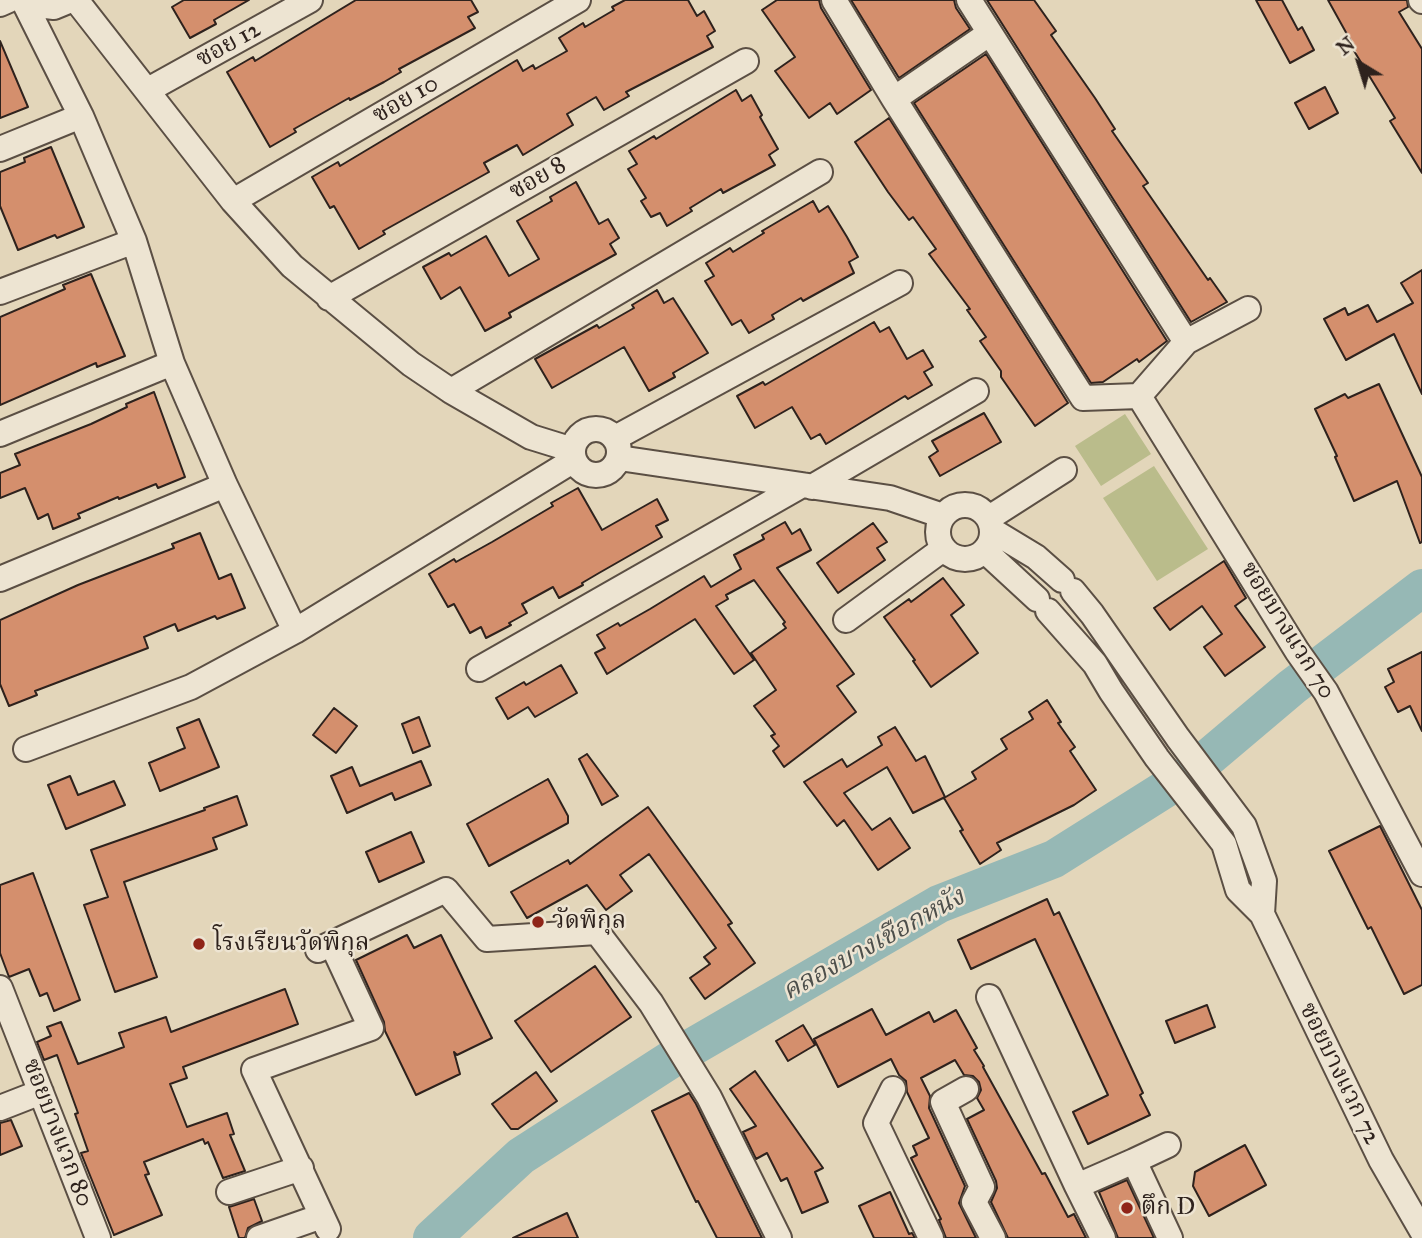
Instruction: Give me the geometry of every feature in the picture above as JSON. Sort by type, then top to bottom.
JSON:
[{"type":"street","points":[[0,4],[9,0]]},
{"type":"street","points":[[23,0],[81,116],[134,241],[172,363],[225,485],[295,631]]},
{"type":"street","points":[[37,0],[54,7],[71,0]]},
{"type":"street","points":[[26,750],[191,687],[295,631],[573,455],[580,435],[594,429],[610,433],[617,448],[611,470],[597,475],[583,471],[573,455],[531,437],[451,391],[329,298],[292,266],[233,201],[76,0]]},
{"type":"street","name":"ซอย 12","points":[[148,90],[310,0]]},
{"type":"street","name":"ซอย 10","points":[[233,201],[579,0]]},
{"type":"street","points":[[834,0],[1083,398],[1139,396],[1186,342],[1248,309]]},
{"type":"street","points":[[970,0],[1186,342]]},
{"type":"street","points":[[894,99],[990,33]]},
{"type":"street","name":"ซอย 8","points":[[329,298],[746,61]]},
{"type":"street","points":[[0,149],[81,116]]},
{"type":"street","points":[[451,391],[820,172]]},
{"type":"street","points":[[0,292],[134,241]]},
{"type":"street","points":[[617,448],[900,283]]},
{"type":"street","points":[[0,434],[172,363]]},
{"type":"street","points":[[480,669],[976,391]]},
{"type":"street","name":"ซอยบางแวก 70","points":[[1139,396],[1326,692],[1422,874]]},
{"type":"street","points":[[617,448],[807,486],[890,498],[943,516]]},
{"type":"street","points":[[1064,470],[989,533],[972,559],[954,558],[943,549],[938,536],[938,527],[943,516],[954,507],[963,505],[980,509],[989,533],[1042,605],[1095,664],[1157,758],[1224,844],[1238,890],[1262,914]]},
{"type":"street","points":[[0,579],[225,485]]},
{"type":"street","points":[[989,533],[1036,557],[1067,585],[1116,646],[1178,738],[1244,826],[1264,881],[1262,914]]},
{"type":"street","points":[[846,620],[943,549]]},
{"type":"street","points":[[259,1238],[325,1222],[254,1070],[371,1028],[325,947],[446,890],[487,939],[597,932],[651,1003],[709,1097],[779,1238]]},
{"type":"street","name":"ซอยบางแวก 72","points":[[1262,914],[1381,1160],[1422,1231]]},
{"type":"street","name":"ซอยบางแวก 80","points":[[1,991],[98,1238]]},
{"type":"street","points":[[989,997],[1102,1238]]},
{"type":"street","points":[[966,1089],[943,1102],[982,1187],[974,1202],[993,1238]]},
{"type":"street","points":[[893,1090],[876,1123],[931,1238]]},
{"type":"street","points":[[0,1108],[41,1093]]},
{"type":"street","points":[[1077,1186],[1151,1153],[1170,1238]]},
{"type":"street","points":[[229,1192],[301,1168]]},
{"type":"green space","points":[[1125,414],[1151,454],[1101,486],[1075,446]]},
{"type":"green space","points":[[1154,466],[1208,549],[1157,581],[1103,498]]},
{"type":"building","points":[[184,0],[249,0],[214,20],[216,24],[190,38],[172,7]]},
{"type":"building","points":[[356,0],[471,0],[478,12],[468,17],[475,28],[399,69],[401,72],[384,82],[294,129],[296,132],[270,147],[227,72],[253,57],[255,61]]},
{"type":"building","points":[[625,0],[688,0],[697,16],[704,11],[715,31],[707,36],[713,47],[626,92],[629,96],[604,110],[596,97],[567,114],[573,125],[523,155],[517,145],[484,163],[489,172],[383,231],[385,234],[359,249],[334,206],[330,208],[312,177],[338,162],[340,166],[517,60],[523,71],[533,65],[535,69],[567,51],[559,38],[583,23],[585,27],[614,10],[612,7]]},
{"type":"building","points":[[777,0],[819,0],[821,8],[871,90],[837,114],[830,103],[809,118],[775,71],[795,57],[762,10]]},
{"type":"building","points":[[851,0],[954,0],[956,8],[970,29],[899,78]]},
{"type":"building","points":[[987,0],[1034,0],[1056,31],[1051,35],[1095,98],[1115,129],[1112,131],[1148,183],[1143,186],[1208,280],[1210,278],[1227,302],[1191,322]]},
{"type":"building","points":[[1256,0],[1282,0],[1298,30],[1302,27],[1314,50],[1290,63]]},
{"type":"building","points":[[1328,0],[1407,0],[1408,7],[1399,12],[1422,49],[1422,173],[1390,121],[1395,118],[1351,46],[1353,45]]},
{"type":"building","points":[[0,41],[28,107],[0,118]]},
{"type":"building","points":[[986,54],[1167,341],[1139,362],[1137,359],[1103,382],[1091,383],[914,103]]},
{"type":"building","points":[[1325,87],[1338,113],[1309,129],[1295,103]]},
{"type":"building","points":[[736,90],[742,101],[751,95],[762,115],[760,117],[778,149],[769,155],[775,165],[723,193],[721,189],[667,226],[660,213],[651,217],[641,201],[646,198],[628,169],[637,164],[629,151],[654,136],[656,139]]},
{"type":"building","points":[[889,118],[1068,403],[1035,426],[980,341],[986,337],[967,310],[970,309],[929,254],[936,249],[913,217],[909,220],[855,142]]},
{"type":"building","points":[[51,147],[84,227],[18,250],[0,206],[0,172]]},
{"type":"building","points":[[576,182],[599,224],[608,219],[619,238],[610,244],[616,254],[509,313],[511,317],[485,331],[460,287],[441,299],[423,267],[449,253],[451,256],[486,236],[509,276],[539,259],[517,221],[552,201],[550,197]]},
{"type":"building","points":[[813,201],[819,212],[828,206],[847,237],[858,257],[849,262],[854,273],[803,301],[801,298],[772,315],[774,319],[749,333],[741,320],[732,325],[705,281],[714,276],[706,263],[730,248],[733,252],[764,233],[762,231]]},
{"type":"building","points":[[1422,270],[1422,394],[1394,334],[1346,360],[1324,319],[1345,308],[1348,315],[1368,305],[1377,322],[1413,303],[1401,283]]},
{"type":"building","points":[[91,274],[125,356],[97,367],[96,363],[0,405],[0,317],[65,289],[63,285]]},
{"type":"building","points":[[657,290],[664,303],[673,298],[708,353],[673,373],[675,377],[649,391],[624,347],[552,388],[535,359],[597,325],[599,328],[634,308],[632,305]]},
{"type":"building","points":[[874,322],[880,332],[889,327],[907,359],[923,350],[933,367],[924,372],[932,385],[908,399],[905,396],[826,444],[820,434],[811,439],[792,407],[755,428],[737,396],[763,382],[765,385]]},
{"type":"building","points":[[1379,384],[1422,477],[1420,543],[1397,481],[1354,501],[1315,409],[1345,394],[1348,398]]},
{"type":"building","points":[[154,392],[185,477],[158,488],[156,484],[119,499],[118,497],[78,514],[80,518],[53,529],[48,514],[38,519],[25,488],[0,498],[0,473],[20,465],[15,454],[91,424]]},
{"type":"building","points":[[984,413],[1001,442],[940,476],[929,457],[938,451],[932,441]]},
{"type":"building","points":[[578,488],[602,530],[657,499],[668,520],[656,526],[662,537],[559,598],[553,587],[522,604],[527,613],[486,638],[481,627],[470,633],[454,604],[448,607],[429,574],[492,542]]},
{"type":"building","points":[[785,522],[792,534],[800,529],[811,550],[777,568],[854,674],[837,686],[856,712],[784,767],[773,751],[779,746],[771,736],[775,734],[754,706],[776,690],[751,653],[786,628],[783,624],[785,622],[754,580],[726,595],[728,599],[716,606],[754,660],[734,674],[695,619],[607,674],[595,653],[605,648],[597,635],[618,623],[620,626],[704,576],[711,587],[741,569],[734,555],[764,539],[762,535]]},
{"type":"building","points":[[873,523],[887,542],[877,548],[885,560],[838,593],[817,563]]},
{"type":"building","points":[[200,533],[219,579],[231,574],[245,608],[217,619],[215,616],[178,631],[175,624],[144,637],[148,648],[35,691],[37,695],[9,706],[0,684],[0,620],[78,585],[174,548],[172,544]]},
{"type":"building","points":[[1224,561],[1246,598],[1235,606],[1265,647],[1225,676],[1204,647],[1222,634],[1202,606],[1170,630],[1154,608]]},
{"type":"building","points":[[943,578],[964,605],[951,615],[978,653],[931,687],[884,617],[909,599],[911,602]]},
{"type":"building","points":[[1422,652],[1422,731],[1410,706],[1398,712],[1385,687],[1394,682],[1388,669]]},
{"type":"building","points":[[561,665],[577,693],[535,717],[528,707],[508,719],[496,698]]},
{"type":"building","points":[[1047,700],[1061,722],[1058,723],[1075,747],[1070,751],[1096,790],[1074,805],[997,843],[1001,850],[980,864],[944,798],[976,779],[972,772],[1007,749],[1001,739],[1033,719],[1029,712]]},
{"type":"building","points":[[334,708],[357,726],[336,753],[313,735]]},
{"type":"building","points":[[419,717],[430,746],[413,753],[402,724]]},
{"type":"building","points":[[199,719],[219,767],[160,791],[149,763],[185,748],[177,728]]},
{"type":"building","points":[[895,727],[916,761],[925,756],[945,797],[913,813],[887,767],[844,793],[872,830],[890,818],[910,848],[878,870],[844,820],[837,826],[804,782],[842,759],[847,767],[882,745],[878,737]]},
{"type":"building","points":[[587,754],[618,796],[602,805],[579,759]]},
{"type":"building","points":[[421,761],[431,785],[395,800],[392,793],[347,813],[331,776],[352,767],[360,786]]},
{"type":"building","points":[[70,776],[78,795],[114,781],[125,805],[66,829],[48,785]]},
{"type":"building","points":[[548,779],[568,816],[568,823],[489,866],[467,824]]},
{"type":"building","points":[[237,796],[247,825],[213,838],[217,849],[124,882],[157,977],[115,992],[84,905],[108,897],[91,850]]},
{"type":"building","points":[[648,807],[732,923],[728,925],[755,963],[705,999],[690,978],[710,964],[704,957],[716,948],[649,854],[620,875],[632,891],[606,910],[587,885],[527,918],[511,892],[568,860],[570,864]]},
{"type":"building","points":[[1380,826],[1422,910],[1422,985],[1404,994],[1329,851]]},
{"type":"building","points":[[411,832],[424,862],[379,882],[366,852]]},
{"type":"building","points":[[33,873],[80,1000],[54,1011],[47,993],[40,996],[29,969],[9,977],[0,953],[0,885]]},
{"type":"building","points":[[1047,899],[1054,915],[1059,912],[1143,1093],[1140,1095],[1150,1115],[1088,1144],[1073,1112],[1108,1095],[1035,939],[971,969],[958,940]]},
{"type":"building","points":[[407,935],[414,948],[441,935],[492,1038],[457,1055],[454,1052],[460,1074],[416,1095],[385,1031],[384,1022],[356,960]]},
{"type":"building","points":[[595,966],[631,1017],[551,1072],[515,1021]]},
{"type":"building","points":[[285,989],[298,1024],[183,1067],[187,1078],[170,1084],[187,1127],[227,1113],[234,1134],[230,1135],[245,1171],[223,1178],[208,1142],[205,1144],[203,1139],[144,1162],[149,1174],[145,1175],[162,1215],[114,1235],[81,1153],[88,1151],[75,1114],[78,1113],[57,1055],[44,1060],[37,1042],[51,1036],[47,1027],[61,1022],[78,1064],[124,1047],[119,1033],[166,1017],[171,1032]]},
{"type":"building","points":[[1207,1005],[1215,1027],[1175,1043],[1166,1021]]},
{"type":"building","points":[[872,1009],[886,1035],[929,1012],[934,1022],[956,1010],[977,1048],[974,1050],[1042,1174],[1045,1173],[1068,1217],[1074,1214],[1086,1238],[1008,1238],[991,1202],[997,1188],[996,1181],[967,1119],[984,1110],[977,1098],[981,1090],[979,1082],[973,1076],[964,1075],[955,1060],[921,1078],[930,1096],[929,1108],[965,1186],[959,1203],[976,1238],[946,1238],[939,1220],[941,1219],[911,1158],[917,1155],[913,1146],[929,1138],[907,1092],[906,1081],[899,1075],[891,1059],[838,1087],[814,1039]]},
{"type":"building","points":[[803,1025],[815,1045],[788,1061],[776,1041]]},
{"type":"building","points":[[755,1071],[823,1168],[815,1172],[828,1202],[802,1213],[787,1178],[781,1181],[767,1153],[756,1159],[743,1132],[756,1126],[730,1089]]},
{"type":"building","points":[[536,1072],[557,1101],[518,1129],[511,1129],[492,1104]]},
{"type":"building","points":[[689,1093],[762,1238],[717,1238],[698,1201],[696,1202],[652,1111]]},
{"type":"building","points":[[11,1120],[22,1146],[0,1155],[0,1123]]},
{"type":"building","points":[[1245,1145],[1266,1185],[1209,1216],[1193,1186],[1195,1172]]},
{"type":"building","name":"ตึก D","points":[[1127,1180],[1154,1238],[1118,1238],[1099,1192]]},
{"type":"building","points":[[890,1192],[909,1234],[912,1233],[915,1238],[874,1238],[859,1206]]},
{"type":"building","points":[[254,1199],[262,1221],[248,1228],[245,1238],[239,1238],[229,1207]]},
{"type":"building","points":[[567,1213],[578,1238],[513,1238]]},
{"type":"waterway","name":"คลองบางเชือกหนัง","points":[[432,1238],[521,1156],[670,1060],[939,904],[1054,859],[1189,774],[1292,687],[1422,588]]},
{"type":"place","name":"วัดพิกุล","points":[[538,922]]},
{"type":"place","name":"โรงเรียนวัดพิกุล","points":[[199,944]]},
{"type":"place","name":"ตึก D","points":[[1127,1208]]}]
